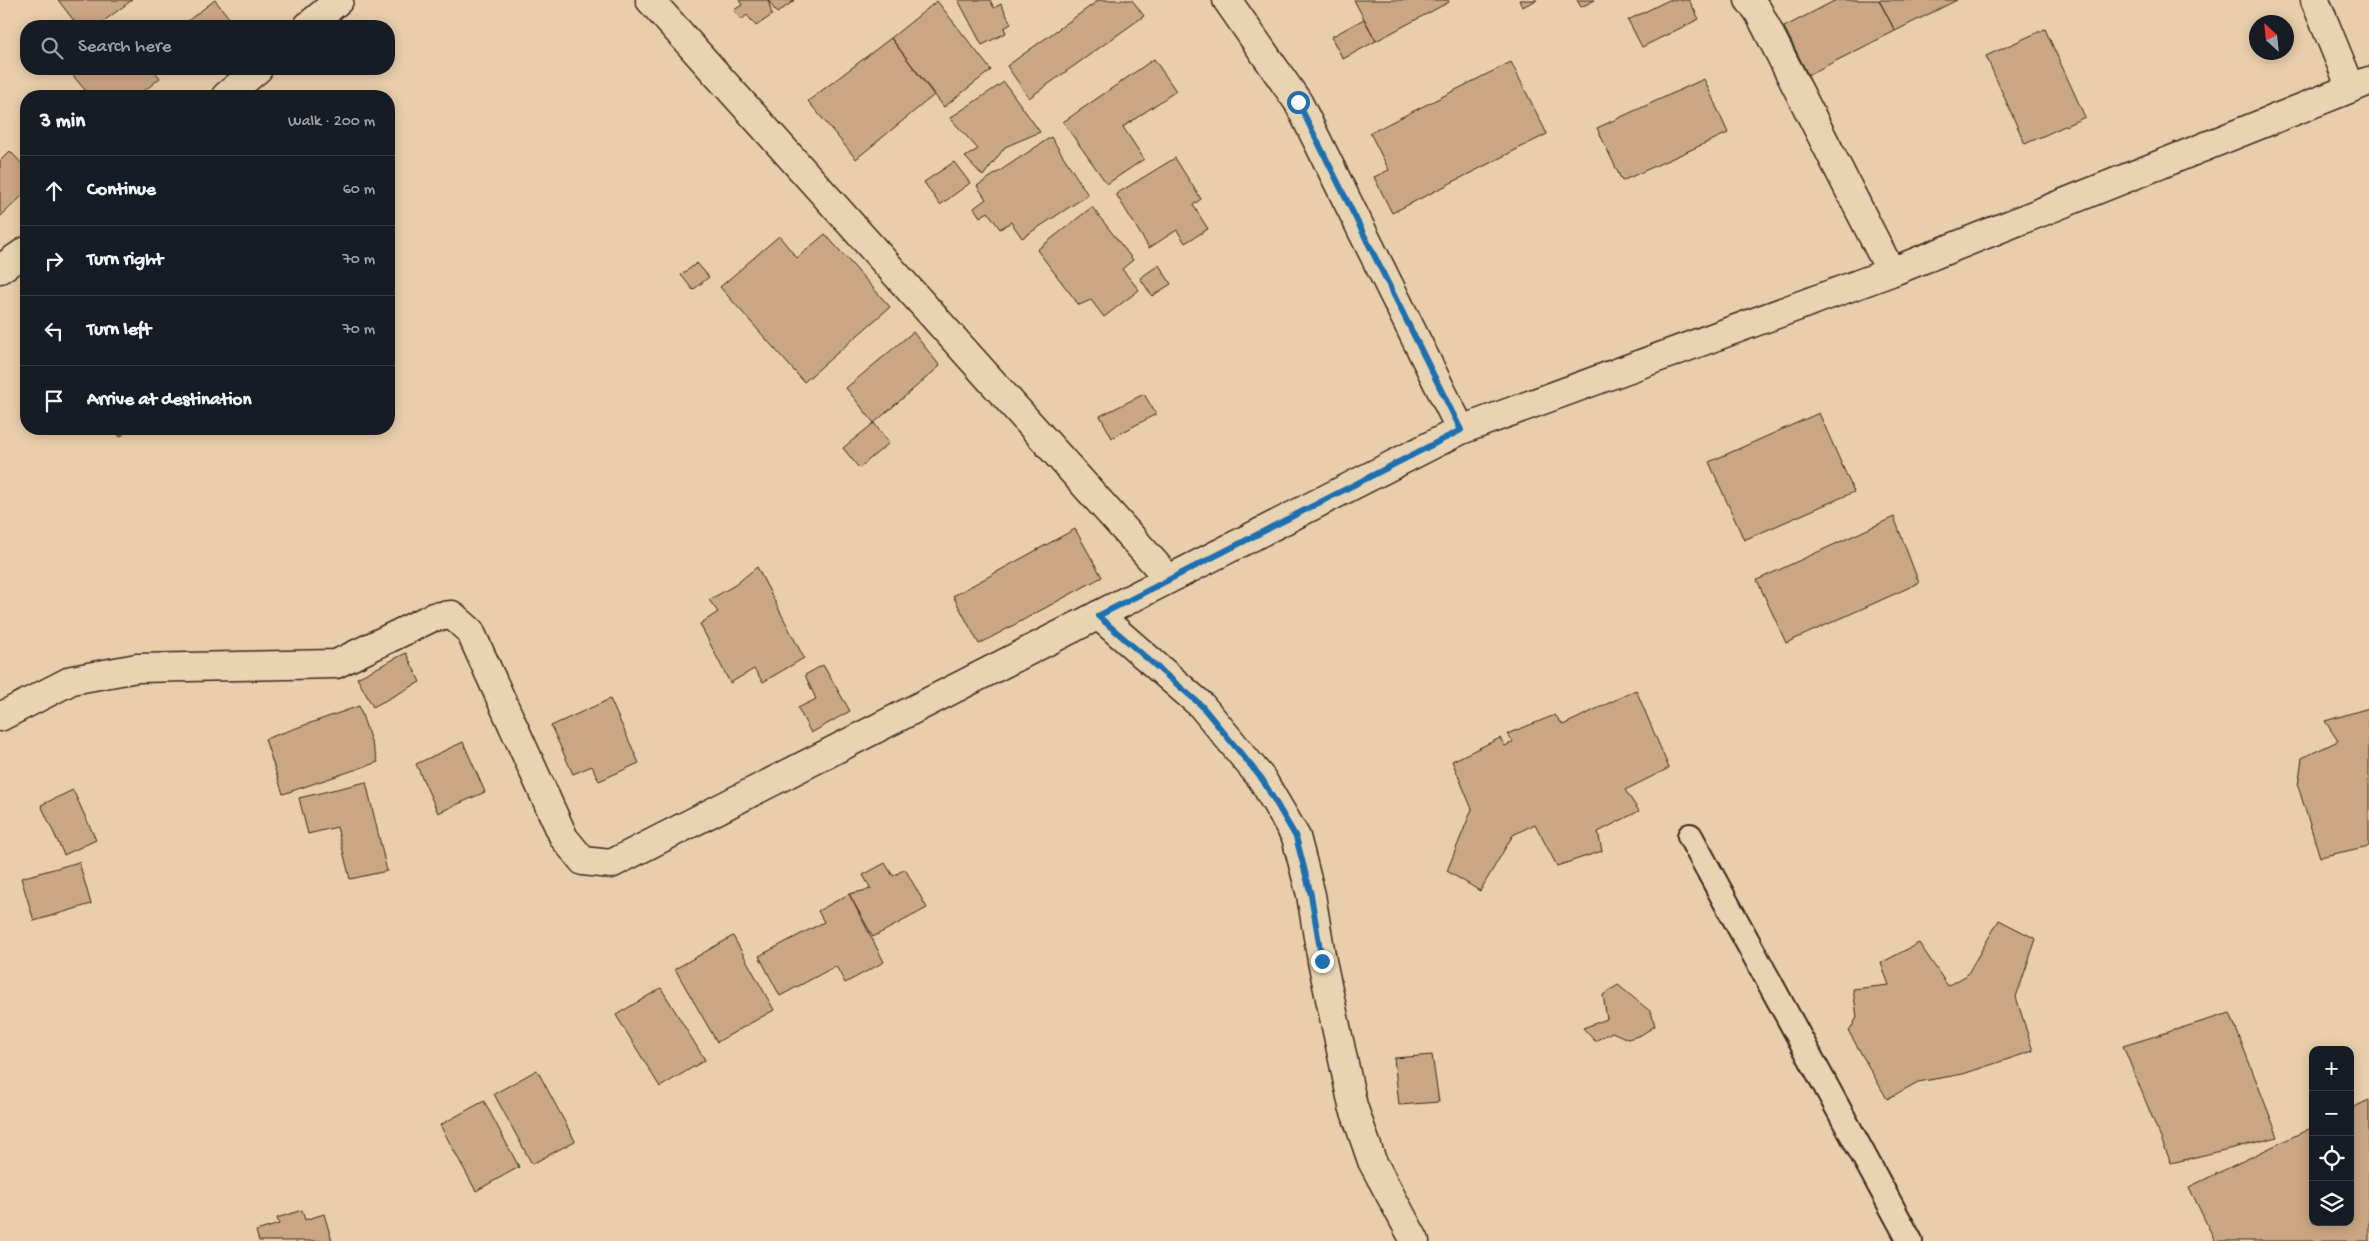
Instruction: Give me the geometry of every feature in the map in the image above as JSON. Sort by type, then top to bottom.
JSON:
[{"type":"street","points":[[315,20],[339,0]]},
{"type":"street","points":[[650,0],[1169,579]]},
{"type":"street","points":[[1227,0],[1298,102],[1461,430]]},
{"type":"street","points":[[1749,0],[1758,11],[1891,272]]},
{"type":"street","points":[[0,717],[72,680],[137,668],[336,664],[433,617],[452,615],[470,631],[564,838],[583,861],[611,864],[1461,430],[1891,272],[2360,84],[2315,0]]},
{"type":"street","points":[[233,90],[251,75]]},
{"type":"street","points":[[0,269],[20,255]]},
{"type":"street","points":[[1098,616],[1201,705],[1262,779],[1296,837],[1311,895],[1322,961],[1353,1106],[1372,1161],[1415,1241]]},
{"type":"lane","points":[[1690,836],[1910,1241]]},
{"type":"building","points":[[58,0],[132,0],[105,20],[73,20]]},
{"type":"building","points":[[215,0],[231,20],[189,20]]},
{"type":"building","points":[[739,0],[768,0],[772,15],[756,26],[747,15],[741,20],[734,10],[742,5]]},
{"type":"building","points":[[768,0],[795,0],[777,13]]},
{"type":"building","points":[[958,0],[990,0],[994,8],[1001,4],[1011,24],[1004,28],[1006,33],[982,45]]},
{"type":"building","points":[[1099,0],[1132,0],[1144,16],[1029,98],[1007,66]]},
{"type":"building","points":[[1354,0],[1448,0],[1449,2],[1376,41]]},
{"type":"building","points":[[1519,0],[1537,0],[1522,7]]},
{"type":"building","points":[[1577,0],[1595,0],[1581,7]]},
{"type":"building","points":[[1669,0],[1689,0],[1699,19],[1642,47],[1628,20]]},
{"type":"building","points":[[1836,0],[1879,0],[1895,31],[1808,75],[1784,27]]},
{"type":"building","points":[[1879,0],[1957,0],[1895,31]]},
{"type":"building","points":[[937,1],[991,70],[944,107],[891,38]]},
{"type":"building","points":[[1364,19],[1376,41],[1343,59],[1331,37]]},
{"type":"building","points":[[2045,29],[2085,117],[2025,144],[1986,56]]},
{"type":"building","points":[[891,38],[934,95],[856,159],[808,101]]},
{"type":"building","points":[[1154,59],[1176,91],[1123,127],[1144,159],[1107,184],[1063,122]]},
{"type":"building","points":[[1511,62],[1547,134],[1392,213],[1374,177],[1389,170],[1370,133]]},
{"type":"building","points":[[72,75],[158,75],[160,78],[145,90],[85,90]]},
{"type":"building","points":[[1704,79],[1728,133],[1622,181],[1597,128]]},
{"type":"building","points":[[1004,82],[1040,132],[1005,147],[983,176],[965,157],[978,149],[950,118]]},
{"type":"building","points":[[1051,137],[1088,195],[1022,238],[1011,222],[1000,229],[988,212],[980,217],[974,208],[986,199],[977,186]]},
{"type":"building","points":[[10,151],[20,162],[20,198],[0,217],[0,161]]},
{"type":"building","points":[[1175,158],[1201,199],[1193,205],[1208,229],[1185,243],[1177,230],[1149,248],[1116,194]]},
{"type":"building","points":[[954,162],[970,183],[940,205],[924,182]]},
{"type":"building","points":[[1092,207],[1133,260],[1122,269],[1139,290],[1104,317],[1091,300],[1079,305],[1037,250]]},
{"type":"building","points":[[825,234],[890,307],[804,382],[720,287],[779,236],[797,258]]},
{"type":"building","points":[[697,263],[709,277],[693,290],[681,275]]},
{"type":"building","points":[[1159,265],[1171,284],[1152,296],[1140,278]]},
{"type":"building","points":[[913,332],[940,366],[874,423],[846,388]]},
{"type":"building","points":[[1144,394],[1156,414],[1112,438],[1100,416]]},
{"type":"building","points":[[1819,413],[1854,492],[1744,540],[1709,462]]},
{"type":"building","points":[[874,423],[889,443],[859,468],[843,448]]},
{"type":"building","points":[[1894,517],[1919,583],[1786,643],[1757,580]]},
{"type":"building","points":[[1075,529],[1102,577],[979,644],[953,596]]},
{"type":"building","points":[[757,567],[804,658],[763,682],[754,669],[730,683],[700,624],[718,612],[709,600],[735,585]]},
{"type":"building","points":[[406,653],[420,682],[373,707],[357,678]]},
{"type":"building","points":[[823,665],[850,711],[811,733],[798,708],[816,699],[805,675]]},
{"type":"building","points":[[1636,690],[1669,768],[1625,790],[1639,811],[1598,832],[1602,851],[1557,866],[1535,824],[1513,835],[1480,891],[1447,871],[1472,809],[1452,761],[1500,738],[1505,746],[1513,742],[1507,734],[1555,715],[1563,725]]},
{"type":"building","points":[[610,699],[639,763],[599,781],[592,766],[573,774],[551,726]]},
{"type":"building","points":[[359,706],[378,762],[283,794],[265,739]]},
{"type":"building","points":[[2369,708],[2369,846],[2320,857],[2298,786],[2302,758],[2338,741],[2325,721]]},
{"type":"building","points":[[463,742],[485,792],[438,813],[416,764]]},
{"type":"building","points":[[366,782],[387,871],[350,879],[337,827],[308,834],[299,798]]},
{"type":"building","points":[[73,790],[96,840],[64,855],[41,805]]},
{"type":"building","points":[[79,862],[91,904],[34,921],[21,878]]},
{"type":"building","points":[[885,863],[893,876],[905,869],[927,908],[873,937],[849,894],[871,889],[863,875]]},
{"type":"building","points":[[849,894],[884,962],[845,983],[836,966],[780,996],[759,956],[824,922],[818,911]]},
{"type":"building","points":[[1999,920],[2036,939],[2016,997],[2033,1051],[1963,1074],[1918,1082],[1887,1099],[1849,1032],[1857,1017],[1853,989],[1889,985],[1881,963],[1919,943],[1948,986],[1967,975]]},
{"type":"building","points":[[733,936],[774,1010],[717,1042],[675,969]]},
{"type":"building","points":[[1618,985],[1651,1012],[1655,1026],[1641,1035],[1628,1039],[1612,1032],[1595,1041],[1583,1028],[1607,1019],[1603,995]]},
{"type":"building","points":[[661,988],[705,1060],[660,1087],[616,1015]]},
{"type":"building","points":[[2230,1013],[2278,1137],[2171,1163],[2123,1046]]},
{"type":"building","points":[[1432,1055],[1439,1102],[1399,1105],[1394,1058]]},
{"type":"building","points":[[537,1070],[575,1141],[532,1164],[494,1094]]},
{"type":"building","points":[[2369,1100],[2369,1241],[2215,1241],[2189,1187],[2309,1129],[2309,1226],[2354,1226],[2354,1107]]},
{"type":"building","points":[[484,1101],[519,1167],[476,1191],[440,1125]]},
{"type":"building","points":[[302,1210],[305,1220],[324,1214],[332,1241],[259,1241],[256,1231],[279,1224],[277,1218]]},
{"type":"route","points":[[1298,102],[1461,430],[1098,616],[1201,705],[1262,779],[1296,837],[1311,895],[1322,961]]}]
